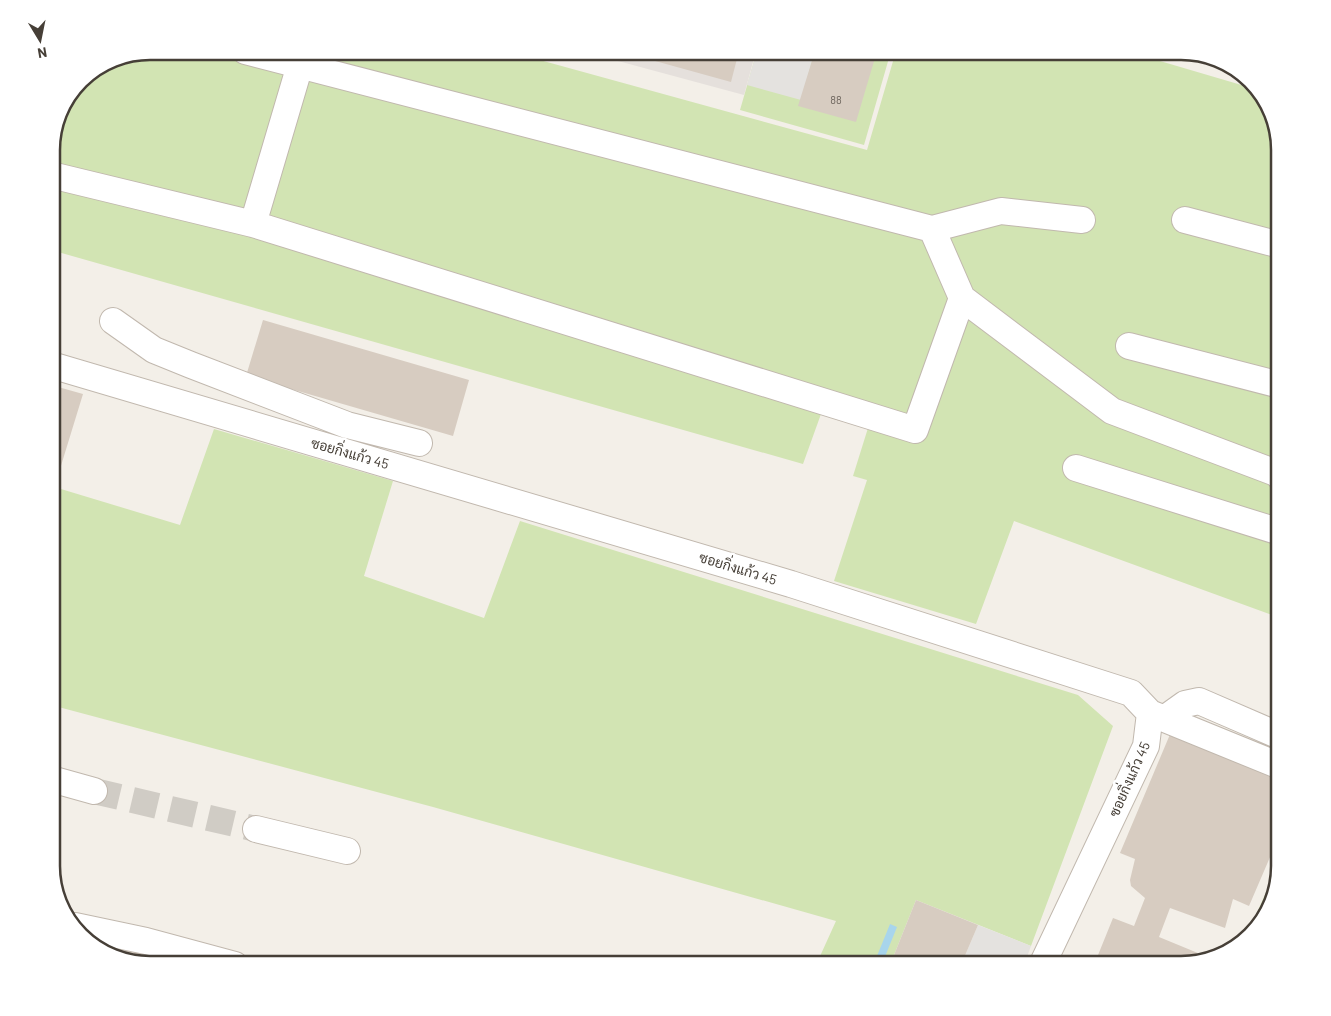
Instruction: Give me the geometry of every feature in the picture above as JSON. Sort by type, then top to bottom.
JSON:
[{"type":"street","points":[[281,60],[932,229],[1001,211],[1082,220]]},
{"type":"street","points":[[254,224],[300,65]]},
{"type":"street","points":[[60,177],[254,224],[915,430],[962,298]]},
{"type":"street","points":[[1184,220],[1271,243]]},
{"type":"street","points":[[932,229],[962,298],[1112,411],[1271,471]]},
{"type":"street","points":[[113,321],[154,350],[347,425],[419,443]]},
{"type":"street","points":[[1129,346],[1271,383]]},
{"type":"street","name":"ซอยกิ่งแก้ว 45","points":[[60,367],[791,584],[1130,693],[1157,716],[1146,746],[1046,956]]},
{"type":"street","points":[[340,450],[347,425]]},
{"type":"street","points":[[1076,468],[1271,529]]},
{"type":"street","points":[[1157,716],[1185,704],[1199,701],[1271,732]]},
{"type":"street","points":[[1157,716],[1271,762]]},
{"type":"street","points":[[60,781],[94,791]]},
{"type":"street","points":[[256,829],[347,851]]},
{"type":"street","points":[[85,928],[146,941],[202,956]]},
{"type":"shaded area","points":[[614,60],[754,60],[744,95]]},
{"type":"shaded area","points":[[754,60],[812,60],[801,100],[747,85]]},
{"type":"shaded area","points":[[978,925],[1031,946],[1027,956],[965,956]]},
{"type":"green space","points":[[144,60],[540,60],[867,150],[893,60],[1157,60],[1245,86],[1262,110],[1271,144],[1271,615],[1014,521],[976,624],[834,581],[867,480],[853,476],[868,428],[821,414],[803,464],[60,253],[60,144],[63,126],[69,110],[86,86],[105,72],[121,65]]},
{"type":"green space","points":[[754,60],[888,60],[864,145],[740,110]]},
{"type":"green space","points":[[214,429],[393,481],[364,576],[484,618],[520,521],[1078,695],[1113,726],[1031,946],[916,900],[894,956],[820,956],[836,921],[433,807],[60,707],[60,489],[180,525]]},
{"type":"green space","points":[[1268,888],[1262,906],[1255,918]]},
{"type":"water","points":[[890,924],[897,927],[885,956],[877,956]]},
{"type":"building","points":[[652,60],[737,60],[731,82]]},
{"type":"building","points":[[812,60],[874,60],[856,122],[798,106]]},
{"type":"building","points":[[263,320],[469,380],[453,436],[246,376]]},
{"type":"building","points":[[60,388],[83,394],[60,469]]},
{"type":"building","points":[[1171,732],[1271,774],[1271,855],[1249,906],[1233,899],[1225,928],[1170,908],[1159,937],[1200,954],[1187,956],[1098,956],[1113,918],[1134,926],[1145,898],[1131,886],[1130,880],[1135,859],[1120,853]]},
{"type":"building","points":[[916,900],[978,925],[965,956],[894,956]]},
{"type":"building","points":[[104,939],[164,956],[132,954],[103,943]]},
{"type":"tunnel","points":[[94,791],[256,829]]}]
